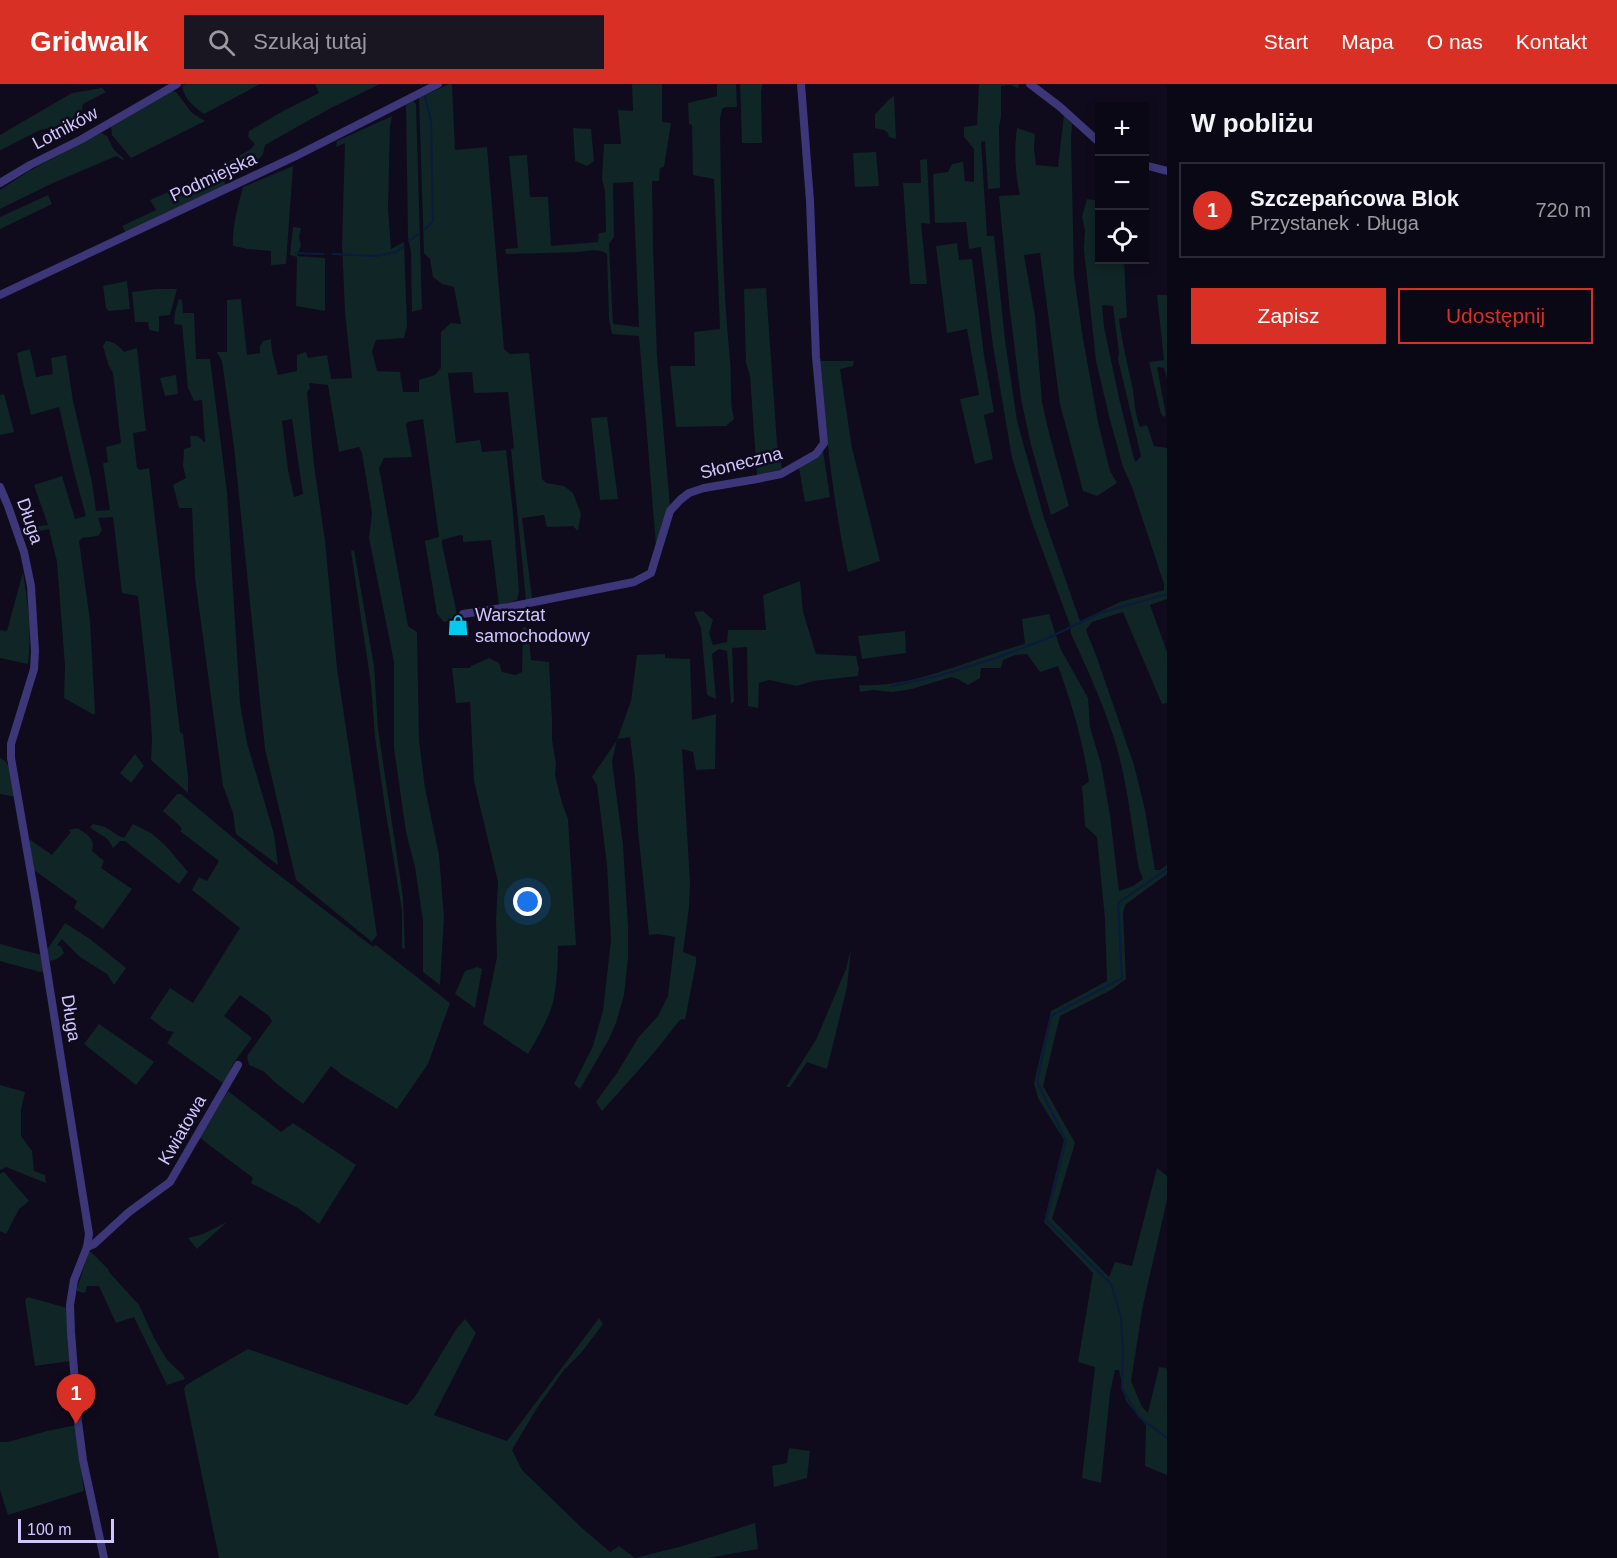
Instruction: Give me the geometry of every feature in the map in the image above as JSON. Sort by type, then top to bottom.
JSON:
[{"type":"street","name":"Lotników","points":[[0,183],[30,165],[82,140],[177,84]]},
{"type":"street","name":"Podmiejska","points":[[0,295],[296,156],[438,84]]},
{"type":"street","name":"Słoneczna","points":[[463,614],[634,582],[651,573],[670,511],[689,493],[704,488],[781,474],[816,454],[824,443],[816,357],[810,201],[801,84]]},
{"type":"street","points":[[1030,84],[1095,138]]},
{"type":"street","points":[[1149,166],[1167,171]]},
{"type":"street","name":"Długa","points":[[0,487],[24,552],[30,586],[35,651],[34,669],[11,744],[11,758],[89,1234],[87,1247],[74,1280],[70,1305],[71,1332],[83,1460],[104,1558]]},
{"type":"street","name":"Kwiatowa","points":[[87,1247],[94,1244],[129,1212],[170,1182],[238,1065]]},
{"type":"green space","points":[[186,84],[260,84],[204,114],[187,99],[182,86]]},
{"type":"green space","points":[[315,84],[380,84],[329,109],[265,145],[263,154],[258,160],[222,175],[226,186],[127,234],[122,226],[156,210],[150,200],[215,172],[251,149],[255,144],[248,137],[249,131],[319,93]]},
{"type":"green space","points":[[452,84],[455,150],[487,147],[504,349],[510,354],[529,353],[542,479],[546,483],[564,486],[573,493],[581,514],[578,531],[573,526],[547,527],[544,515],[522,518],[532,598],[526,600],[511,449],[514,448],[508,392],[474,393],[472,372],[448,373],[456,443],[480,440],[482,452],[506,450],[519,591],[517,600],[499,606],[491,540],[463,542],[463,536],[460,535],[442,540],[458,619],[444,622],[437,614],[425,541],[439,537],[423,419],[408,422],[406,425],[412,457],[384,458],[379,468],[408,626],[417,632],[419,741],[425,788],[439,855],[444,917],[440,985],[423,972],[423,921],[415,867],[406,832],[394,748],[394,662],[369,538],[372,513],[362,453],[359,447],[339,452],[328,385],[309,383],[310,388],[307,392],[314,465],[325,541],[337,668],[377,935],[372,942],[296,880],[265,749],[234,447],[222,361],[217,352],[227,352],[227,300],[241,299],[247,355],[260,353],[263,341],[271,339],[278,375],[297,371],[297,355],[306,352],[308,358],[327,355],[331,379],[352,378],[345,312],[342,243],[345,143],[336,147],[337,141],[392,116],[388,209],[391,249],[404,242],[407,326],[404,338],[376,340],[372,351],[377,371],[400,372],[403,392],[419,392],[419,380],[435,375],[441,368],[441,332],[451,323],[461,324],[454,287],[442,284],[433,277],[430,259],[424,253],[419,98]],"holes":[[[292,419],[303,494],[294,497],[282,421]]]},
{"type":"green space","points":[[632,84],[662,84],[662,122],[671,123],[664,167],[660,168],[659,181],[652,181],[653,247],[657,356],[670,506],[656,546],[639,336],[612,334],[609,320],[607,254],[593,250],[506,254],[505,249],[518,248],[509,156],[527,155],[530,197],[548,197],[551,246],[598,242],[599,233],[606,232],[605,191],[602,179],[604,144],[621,144],[618,110],[633,111]],"holes":[[[633,182],[639,327],[613,324],[609,244],[614,237],[613,183]]]},
{"type":"green space","points":[[717,84],[736,84],[737,107],[722,109],[720,119],[721,209],[734,419],[726,426],[676,427],[670,366],[695,366],[694,332],[720,329],[714,179],[693,175],[692,125],[689,124],[688,103],[717,96]]},
{"type":"green space","points":[[740,84],[763,84],[761,92],[762,143],[742,143]]},
{"type":"green space","points":[[979,84],[1019,84],[1018,88],[1010,85],[1001,86],[1000,188],[988,189],[985,141],[981,142],[987,236],[994,236],[1005,340],[1017,421],[1044,518],[1080,621],[1120,602],[1164,590],[1132,487],[1123,467],[1096,361],[1082,217],[1087,199],[1095,200],[1095,264],[1124,264],[1127,317],[1119,319],[1138,421],[1140,427],[1147,425],[1154,446],[1167,448],[1167,599],[1150,605],[1167,652],[1167,703],[1162,704],[1123,612],[1092,622],[1086,630],[1134,765],[1145,810],[1155,870],[1160,870],[1167,865],[1167,874],[1125,905],[1123,913],[1126,979],[1111,990],[1060,1016],[1043,1086],[1075,1143],[1052,1219],[1109,1277],[1115,1262],[1132,1266],[1157,1168],[1167,1176],[1167,1200],[1143,1305],[1131,1381],[1142,1407],[1148,1413],[1159,1367],[1167,1370],[1167,1475],[1145,1466],[1146,1425],[1126,1401],[1119,1370],[1115,1370],[1110,1393],[1101,1483],[1082,1478],[1095,1367],[1078,1362],[1093,1273],[1044,1222],[1064,1140],[1038,1098],[1034,1083],[1051,1011],[1107,981],[1105,919],[1097,837],[1085,826],[1082,786],[1089,782],[1084,752],[1058,666],[1040,672],[1027,654],[1015,655],[1003,660],[1001,668],[981,668],[980,678],[968,685],[951,677],[912,689],[893,692],[873,690],[860,692],[859,685],[880,685],[922,677],[1025,644],[1022,619],[1049,614],[1060,648],[1088,698],[1090,727],[1101,764],[1110,815],[1119,891],[1143,879],[1139,869],[1128,800],[1112,732],[1071,634],[1070,625],[1032,522],[1012,458],[993,346],[981,247],[969,249],[966,222],[935,223],[933,174],[948,172],[952,164],[963,162],[965,181],[974,182],[974,149],[964,137],[964,127],[977,125]],"holes":[[[1102,305],[1113,306],[1118,359],[1141,456],[1136,462],[1119,398],[1104,327]]]},
{"type":"green space","points":[[102,88],[106,92],[83,104],[80,118],[40,130],[0,150],[0,135],[72,93]]},
{"type":"green space","points":[[172,91],[176,92],[192,113],[205,121],[131,158],[112,135],[111,127]]},
{"type":"green space","points":[[894,96],[896,139],[889,137],[884,130],[875,128],[875,114]]},
{"type":"green space","points":[[413,101],[416,104],[422,309],[412,312],[411,252],[408,237],[406,105]]},
{"type":"green space","points":[[1064,115],[1072,124],[1074,275],[1082,333],[1098,422],[1110,471],[1117,483],[1097,496],[1083,491],[1060,404],[1040,253],[1024,255],[1035,316],[1042,402],[1069,506],[1051,515],[1031,445],[1021,399],[999,196],[1020,195],[1016,162],[1017,128],[1035,134],[1036,165],[1058,167]]},
{"type":"green space","points":[[573,128],[591,129],[594,161],[587,166],[575,161]]},
{"type":"green space","points":[[101,133],[107,136],[114,150],[123,160],[116,156],[0,209],[0,190],[29,171]]},
{"type":"green space","points":[[876,152],[879,186],[855,187],[853,153]]},
{"type":"green space","points":[[927,159],[930,224],[921,223],[927,284],[910,284],[903,183],[921,183],[920,160]]},
{"type":"green space","points":[[293,166],[286,264],[271,265],[271,251],[233,246],[237,209],[243,187]]},
{"type":"green space","points":[[48,195],[52,204],[0,229],[0,217]]},
{"type":"green space","points":[[293,227],[301,228],[299,237],[301,245],[297,256],[325,258],[325,311],[296,306],[297,257],[290,255]]},
{"type":"green space","points":[[957,243],[959,260],[972,259],[994,412],[984,415],[993,459],[975,464],[960,399],[979,395],[967,329],[947,333],[936,246]]},
{"type":"green space","points":[[127,281],[130,309],[109,311],[106,308],[103,286]]},
{"type":"green space","points":[[766,288],[777,443],[782,469],[757,476],[750,376],[746,363],[744,289]]},
{"type":"green space","points":[[177,289],[170,315],[159,316],[159,332],[149,330],[148,322],[135,322],[132,292]]},
{"type":"green space","points":[[1157,295],[1167,295],[1167,379],[1164,368],[1157,367],[1166,415],[1164,417],[1161,414],[1149,362],[1164,360]]},
{"type":"green space","points":[[179,299],[182,300],[183,313],[194,313],[196,359],[210,359],[227,492],[240,703],[247,743],[274,834],[278,865],[236,834],[233,813],[223,786],[195,578],[192,508],[179,508],[173,485],[186,478],[183,466],[184,449],[191,447],[190,436],[198,436],[205,443],[202,400],[194,401],[188,388],[182,325],[174,324]]},
{"type":"green space","points":[[106,341],[112,342],[124,352],[137,348],[146,431],[133,433],[137,468],[140,470],[149,468],[180,732],[183,734],[188,793],[151,760],[150,706],[138,596],[122,593],[113,517],[98,518],[102,530],[98,536],[82,538],[79,541],[90,621],[94,715],[64,698],[65,666],[57,562],[49,529],[22,535],[20,528],[48,525],[34,485],[62,476],[75,519],[86,516],[59,407],[31,415],[17,353],[30,349],[36,377],[53,374],[51,358],[66,355],[73,401],[92,482],[96,511],[110,510],[103,463],[108,462],[106,447],[121,443],[113,373],[103,346]]},
{"type":"green space","points":[[819,361],[854,361],[853,366],[840,369],[852,448],[880,561],[848,572],[834,493]]},
{"type":"green space","points":[[176,375],[178,394],[165,396],[160,378]]},
{"type":"green space","points":[[4,394],[14,432],[0,435],[0,395]]},
{"type":"green space","points":[[607,417],[618,499],[600,500],[591,418]]},
{"type":"green space","points":[[823,451],[830,497],[805,502],[799,468]]},
{"type":"green space","points":[[354,550],[374,666],[378,729],[403,897],[405,949],[402,948],[402,911],[375,737],[371,684],[351,551]]},
{"type":"green space","points":[[23,572],[28,607],[28,664],[0,658],[0,630],[7,631]]},
{"type":"green space","points":[[800,581],[803,612],[816,654],[856,656],[858,676],[813,681],[797,686],[769,680],[759,683],[758,708],[748,706],[747,647],[732,648],[734,701],[731,704],[727,651],[719,649],[712,654],[716,699],[707,695],[701,628],[694,612],[703,611],[713,620],[709,633],[713,645],[727,642],[728,630],[766,630],[763,595]]},
{"type":"green space","points":[[523,627],[528,628],[531,660],[549,662],[555,775],[568,819],[576,945],[558,946],[554,998],[543,1027],[528,1054],[483,1024],[497,957],[498,882],[474,781],[470,702],[456,703],[452,668],[470,668],[489,658],[499,663],[502,672],[515,675],[522,672]]},
{"type":"green space","points":[[905,631],[906,653],[862,659],[858,636]]},
{"type":"green space","points":[[665,654],[665,658],[690,659],[692,720],[716,714],[715,769],[696,770],[693,752],[682,749],[690,882],[683,952],[696,957],[685,1020],[679,1021],[602,1111],[596,1102],[638,1038],[658,1016],[668,996],[675,937],[649,935],[630,737],[617,739],[631,701],[637,655]]},
{"type":"green space","points":[[617,740],[612,762],[623,845],[628,958],[624,995],[616,1023],[580,1089],[574,1084],[593,1046],[603,1011],[611,940],[607,865],[597,785],[592,777]]},
{"type":"green space","points":[[135,754],[144,766],[131,783],[120,773]]},
{"type":"green space","points":[[0,758],[8,764],[16,797],[0,794]]},
{"type":"green space","points":[[177,794],[181,794],[262,862],[373,947],[376,945],[450,1003],[428,1064],[397,1109],[331,1066],[303,1104],[263,1071],[249,1065],[247,1056],[272,1021],[269,1016],[240,995],[224,1016],[252,1038],[233,1064],[224,1084],[167,1043],[174,1032],[167,1031],[150,1018],[170,988],[193,1003],[240,928],[192,890],[199,877],[207,881],[219,861],[180,831],[182,829],[180,826],[163,811]]},
{"type":"green space","points":[[93,824],[105,827],[124,838],[133,824],[151,833],[165,845],[188,872],[179,884],[125,841],[120,841],[113,848],[111,843],[90,827]]},
{"type":"green space","points":[[77,828],[87,834],[93,843],[92,851],[104,861],[101,868],[132,889],[103,929],[74,908],[77,901],[34,870],[29,839],[52,855],[71,832],[68,830]]},
{"type":"green space","points":[[65,923],[90,939],[126,968],[114,985],[107,974],[80,957],[62,939],[57,945],[64,953],[50,961],[47,950]]},
{"type":"green space","points":[[0,944],[41,955],[44,971],[40,972],[0,961]]},
{"type":"green space","points":[[851,949],[847,987],[827,1069],[807,1062],[790,1087],[786,1087],[816,1040],[846,969]]},
{"type":"green space","points":[[477,967],[482,969],[475,1008],[455,994],[465,971]]},
{"type":"green space","points":[[99,1024],[154,1062],[136,1085],[84,1044]]},
{"type":"green space","points":[[0,1085],[25,1092],[21,1110],[21,1136],[32,1151],[34,1171],[45,1175],[46,1183],[6,1167],[0,1169]]},
{"type":"green space","points":[[228,1091],[281,1132],[293,1123],[356,1165],[319,1224],[298,1208],[251,1183],[253,1178],[200,1138]]},
{"type":"green space","points":[[4,1172],[29,1201],[19,1209],[6,1234],[0,1231],[0,1174]]},
{"type":"green space","points":[[227,1222],[197,1249],[188,1238],[203,1234]]},
{"type":"green space","points":[[89,1252],[109,1270],[139,1305],[167,1360],[185,1379],[167,1385],[134,1317],[116,1323],[99,1286],[87,1286],[85,1293],[76,1291]]},
{"type":"green space","points":[[28,1297],[67,1308],[70,1361],[35,1366],[25,1300]]},
{"type":"green space","points":[[599,1318],[603,1324],[581,1353],[564,1370],[537,1408],[512,1450],[522,1470],[582,1528],[610,1552],[619,1546],[635,1558],[219,1558],[184,1389],[186,1385],[248,1349],[407,1405],[414,1398],[457,1328],[465,1319],[476,1333],[434,1415],[507,1441]]},
{"type":"green space","points":[[76,1425],[84,1491],[8,1515],[0,1490],[0,1442]]},
{"type":"green space","points":[[789,1448],[810,1451],[807,1478],[774,1487],[772,1466],[787,1463]]},
{"type":"green space","points":[[755,1523],[758,1549],[708,1558],[635,1558],[683,1546]]},
{"type":"waterway","points":[[425,97],[431,121],[433,221],[425,229]]},
{"type":"waterway","points":[[409,241],[418,234]]},
{"type":"waterway","points":[[333,254],[375,256],[396,252],[404,246]]},
{"type":"waterway","points":[[296,253],[323,254]]},
{"type":"waterway","points":[[892,686],[938,676],[996,658],[1046,639],[1100,613],[1167,594]]},
{"type":"waterway","points":[[1167,869],[1118,903],[1122,978],[1051,1016],[1037,1082],[1066,1141],[1046,1220],[1111,1284],[1121,1317],[1122,1389],[1139,1417],[1167,1438]]},
{"type":"place","name":"Warsztat samochodowy","points":[[458,625]]},
{"type":"place","name":"Szczepańcowa Blok","points":[[76,1424]]}]
